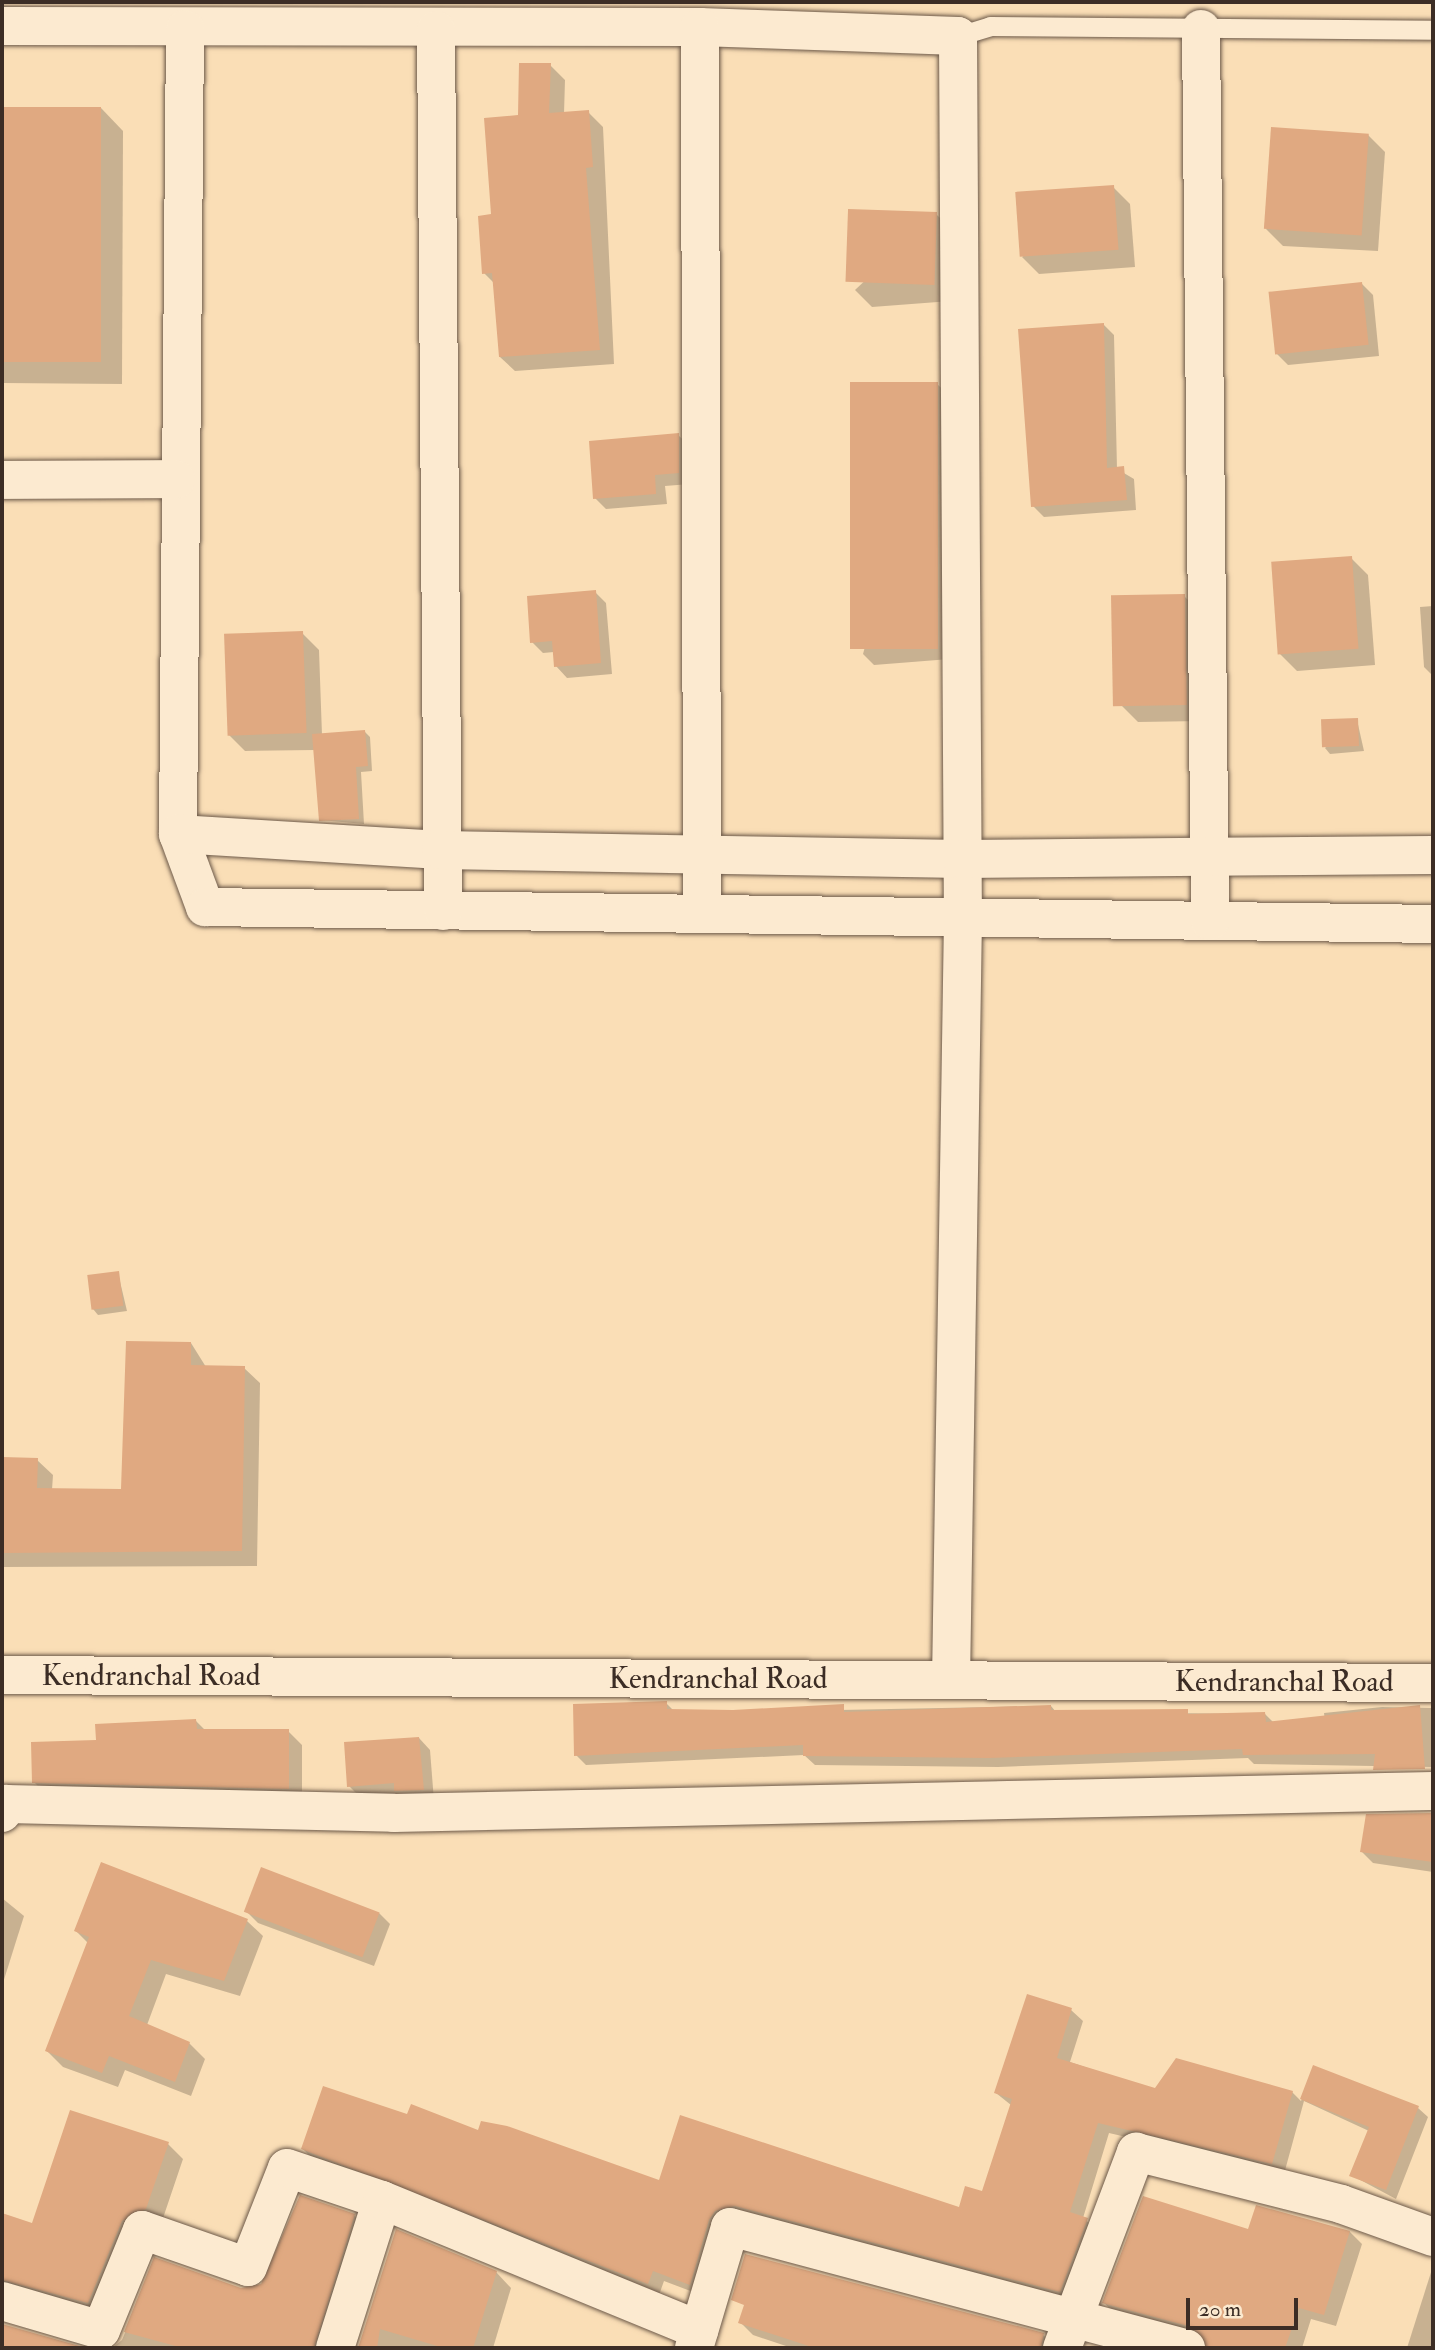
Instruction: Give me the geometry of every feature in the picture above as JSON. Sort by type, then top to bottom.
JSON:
[{"type":"street","points":[[2,26],[436,30],[700,27],[958,36],[963,918],[951,1680]]},
{"type":"street","points":[[700,27],[699,854],[702,914]]},
{"type":"street","points":[[186,29],[176,479],[178,834],[205,907],[1433,924]]},
{"type":"street","points":[[1201,29],[1210,921]]},
{"type":"street","points":[[436,30],[443,911]]},
{"type":"street","points":[[2,480],[176,479]]},
{"type":"street","points":[[178,834],[441,850],[962,859],[1433,855]]},
{"type":"street","name":"Kendranchal Road","points":[[2,1675],[1433,1683]]},
{"type":"street","points":[[2,1813],[6,1804],[394,1812],[1433,1791]]},
{"type":"street","points":[[1066,2333],[1136,2152],[1341,2204],[1433,2237]]},
{"type":"street","points":[[2,2301],[102,2330],[142,2230],[248,2267],[287,2168],[382,2200],[696,2339],[730,2227],[1066,2333],[1186,2348]]},
{"type":"street","points":[[335,2348],[382,2200]]},
{"type":"lane","points":[[958,36],[990,26],[1433,30]]},
{"type":"building","points":[[519,63],[551,63],[549,113],[589,110],[593,167],[586,168],[600,350],[499,357],[492,273],[482,274],[478,216],[491,214],[484,118],[518,115]]},
{"type":"building","points":[[2,107],[101,107],[101,362],[2,362]]},
{"type":"building","points":[[1271,127],[1369,134],[1362,236],[1264,229]]},
{"type":"building","points":[[1114,185],[1119,250],[1020,257],[1015,192]]},
{"type":"building","points":[[848,209],[937,212],[934,285],[846,282]]},
{"type":"building","points":[[1362,282],[1369,345],[1275,354],[1269,292]]},
{"type":"building","points":[[1104,323],[1107,468],[1124,466],[1127,500],[1031,507],[1018,329]]},
{"type":"building","points":[[850,382],[938,382],[938,649],[850,649]]},
{"type":"building","points":[[679,433],[679,473],[655,475],[656,494],[593,499],[589,441]]},
{"type":"building","points":[[1352,556],[1358,649],[1278,654],[1271,562]]},
{"type":"building","points":[[596,590],[601,663],[554,667],[552,641],[530,643],[527,596]]},
{"type":"building","points":[[1185,594],[1187,705],[1113,706],[1111,595]]},
{"type":"building","points":[[303,631],[307,733],[228,736],[224,634]]},
{"type":"building","points":[[1358,718],[1359,746],[1322,747],[1321,719]]},
{"type":"building","points":[[365,730],[368,766],[356,767],[359,819],[319,821],[312,734]]},
{"type":"building","points":[[119,1271],[123,1306],[92,1310],[87,1275]]},
{"type":"building","points":[[126,1341],[191,1342],[191,1365],[245,1366],[242,1551],[2,1553],[2,1457],[38,1458],[37,1488],[121,1489]]},
{"type":"building","points":[[667,1701],[667,1709],[733,1710],[844,1704],[844,1712],[1051,1705],[1051,1710],[1188,1709],[1188,1714],[1265,1712],[1266,1722],[1420,1705],[1425,1769],[1373,1770],[1375,1754],[1243,1755],[1242,1749],[988,1758],[803,1756],[803,1745],[574,1756],[573,1704]]},
{"type":"building","points":[[196,1719],[197,1729],[289,1729],[289,1789],[32,1783],[31,1742],[96,1740],[95,1724]]},
{"type":"building","points":[[419,1737],[424,1790],[394,1791],[394,1783],[347,1787],[344,1742]]},
{"type":"building","points":[[1433,1813],[1433,1862],[1360,1852],[1366,1814]]},
{"type":"building","points":[[101,1862],[248,1919],[224,1981],[151,1960],[129,2016],[190,2042],[175,2082],[109,2056],[102,2073],[45,2051],[89,1937],[74,1931]]},
{"type":"building","points":[[261,1867],[380,1913],[362,1957],[244,1912]]},
{"type":"building","points":[[1027,1994],[1072,2008],[1057,2058],[1155,2088],[1176,2058],[1293,2091],[1272,2164],[1098,2123],[1070,2212],[1088,2218],[1060,2292],[735,2206],[715,2211],[709,2220],[690,2285],[653,2271],[648,2284],[301,2149],[323,2086],[407,2114],[411,2104],[478,2130],[481,2121],[507,2126],[659,2180],[680,2115],[959,2207],[965,2186],[982,2191],[1012,2099],[994,2093]]},
{"type":"building","points":[[1313,2065],[1419,2106],[1386,2190],[1349,2176],[1369,2127],[1300,2099]]},
{"type":"building","points":[[70,2110],[169,2142],[146,2209],[122,2221],[88,2303],[2,2280],[2,2213],[32,2223]]},
{"type":"building","points":[[300,2195],[355,2214],[314,2348],[183,2348],[124,2332],[154,2257],[241,2288],[261,2284]]},
{"type":"building","points":[[1143,2196],[1248,2229],[1256,2205],[1350,2231],[1324,2315],[1299,2308],[1285,2348],[1207,2348],[1192,2327],[1102,2303]]},
{"type":"building","points":[[396,2229],[497,2271],[473,2348],[444,2348],[380,2329],[377,2348],[358,2348]]},
{"type":"building","points":[[745,2254],[1044,2333],[1041,2348],[815,2348],[738,2323],[744,2305],[731,2300]]},
{"type":"building","points":[[2,2324],[83,2347],[2,2348]]}]
